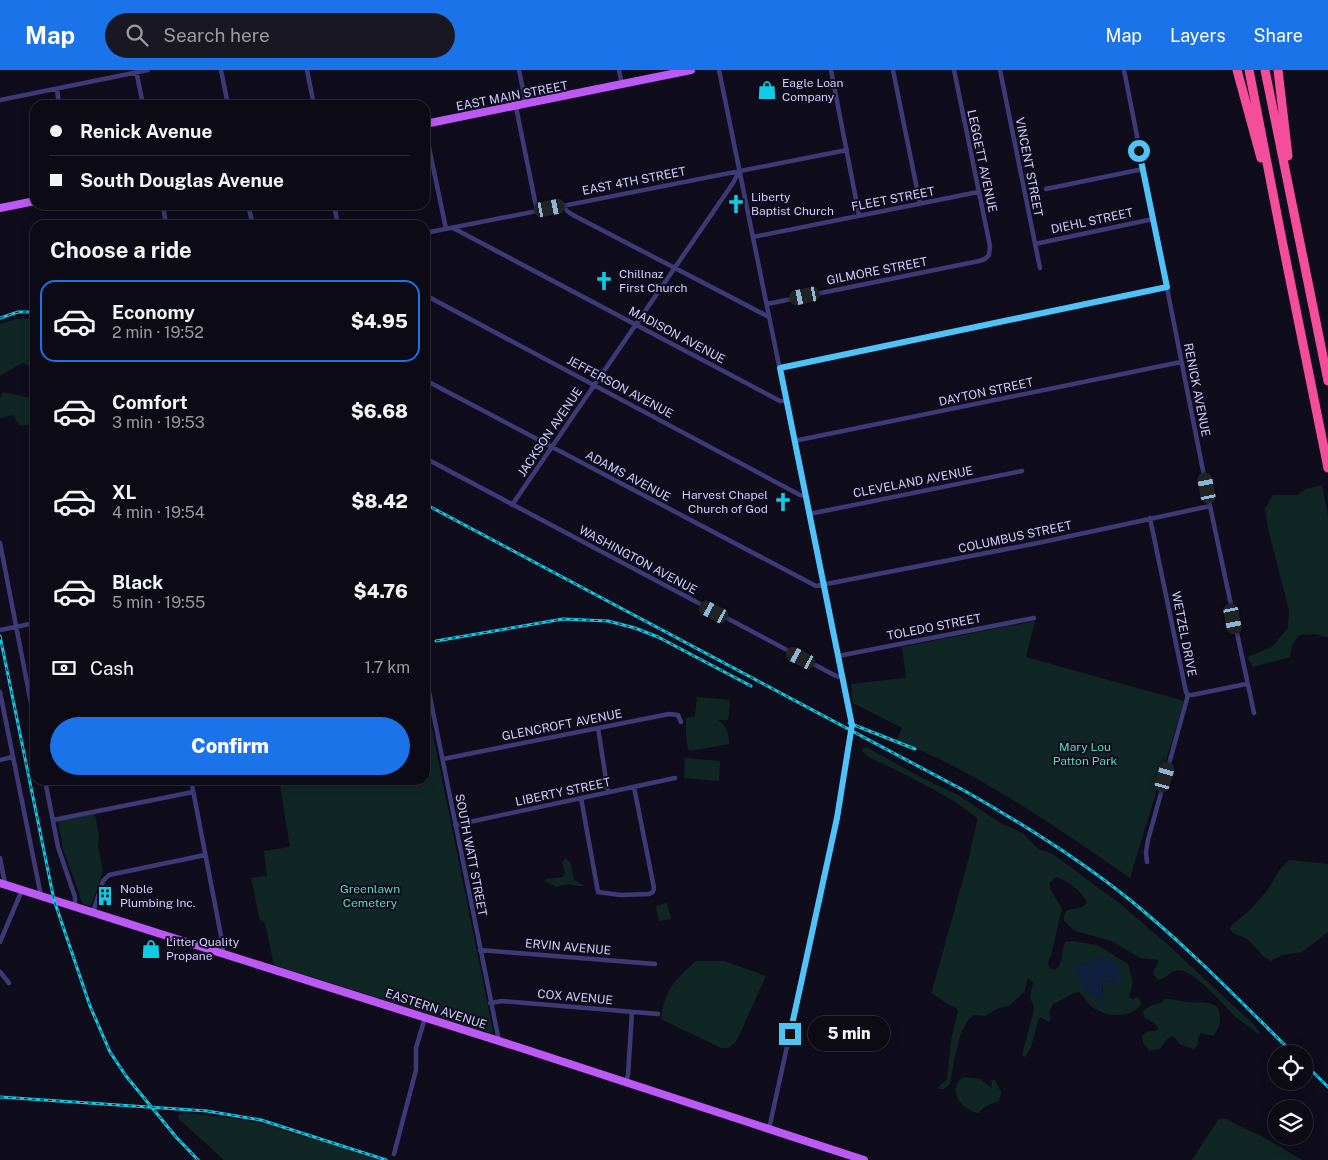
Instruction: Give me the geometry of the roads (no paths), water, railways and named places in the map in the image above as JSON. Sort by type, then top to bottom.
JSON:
[{"type":"highway","points":[[1238,70],[1282,240]]},
{"type":"highway","points":[[1249,70],[1328,468]]},
{"type":"highway","points":[[1266,70],[1328,381]]},
{"type":"highway","points":[[1278,70],[1298,228]]},
{"type":"main road","name":"EAST MAIN STREET","points":[[430,125],[691,70]]},
{"type":"main road","points":[[0,208],[30,202]]},
{"type":"main road","name":"EASTERN AVENUE","points":[[2,884],[499,1041],[864,1160]]},
{"type":"street","points":[[0,100],[148,70]]},
{"type":"street","points":[[221,70],[227,100]]},
{"type":"street","points":[[307,70],[313,100]]},
{"type":"street","points":[[519,70],[526,104]]},
{"type":"street","points":[[619,70],[622,85]]},
{"type":"street","points":[[719,70],[852,725],[837,818],[768,1129]]},
{"type":"street","points":[[831,70],[859,216]]},
{"type":"street","points":[[893,70],[920,204]]},
{"type":"street","name":"LEGGETT AVENUE","points":[[954,70],[990,246],[989,255]]},
{"type":"street","name":"VINCENT STREET","points":[[1000,70],[1040,268]]},
{"type":"street","name":"RENICK AVENUE","points":[[1124,70],[1210,506],[1246,684],[1254,713]]},
{"type":"street","points":[[136,71],[142,100]]},
{"type":"street","points":[[57,89],[58,100]]},
{"type":"street","points":[[516,106],[537,211]]},
{"type":"street","name":"EAST 4TH STREET","points":[[430,232],[847,150]]},
{"type":"street","points":[[430,151],[446,229]]},
{"type":"street","points":[[1046,189],[1143,170]]},
{"type":"street","name":"JACKSON AVENUE","points":[[512,505],[733,184],[740,171]]},
{"type":"street","name":"FLEET STREET","points":[[753,237],[978,192]]},
{"type":"street","points":[[563,205],[573,215],[769,317]]},
{"type":"street","name":"DIEHL STREET","points":[[1034,244],[1153,219]]},
{"type":"street","name":"MADISON AVENUE","points":[[453,227],[780,401],[786,401]]},
{"type":"street","name":"GILMORE STREET","points":[[767,304],[979,261],[989,255]]},
{"type":"street","points":[[780,368],[1167,287]]},
{"type":"street","name":"JEFFERSON AVENUE","points":[[430,298],[800,495],[806,496]]},
{"type":"street","name":"DAYTON STREET","points":[[794,441],[1181,362]]},
{"type":"street","name":"ADAMS AVENUE","points":[[430,383],[808,583],[824,586]]},
{"type":"street","name":"WASHINGTON AVENUE","points":[[430,461],[836,676],[842,677]]},
{"type":"street","name":"CLEVELAND AVENUE","points":[[809,514],[1022,471]]},
{"type":"street","name":"COLUMBUS STREET","points":[[824,586],[1210,506]]},
{"type":"street","name":"WETZEL DRIVE","points":[[1150,518],[1184,684],[1188,694],[1246,684]]},
{"type":"street","points":[[0,543],[30,698]]},
{"type":"street","name":"TOLEDO STREET","points":[[838,656],[1034,618]]},
{"type":"street","points":[[0,630],[30,624]]},
{"type":"street","points":[[0,692],[41,896]]},
{"type":"street","points":[[1147,862],[1148,840],[1188,694]]},
{"type":"street","name":"SOUTH WATT STREET","points":[[430,698],[499,1041]]},
{"type":"street","name":"GLENCROFT AVENUE","points":[[442,759],[669,714],[678,715],[681,722]]},
{"type":"street","points":[[598,728],[608,792]]},
{"type":"street","points":[[0,760],[12,757]]},
{"type":"street","name":"LIBERTY STREET","points":[[455,826],[675,778]]},
{"type":"street","points":[[46,785],[58,847],[75,897],[75,907]]},
{"type":"street","points":[[192,785],[223,953]]},
{"type":"street","points":[[581,798],[596,886],[600,893],[649,894],[654,892],[654,888],[634,787]]},
{"type":"street","points":[[53,820],[193,792]]},
{"type":"street","points":[[93,912],[103,881],[109,874],[205,855]]},
{"type":"street","points":[[0,858],[2,884]]},
{"type":"street","points":[[0,942],[22,890]]},
{"type":"street","name":"ERVIN AVENUE","points":[[480,950],[655,964]]},
{"type":"street","points":[[0,972],[9,982]]},
{"type":"street","name":"COX AVENUE","points":[[490,1003],[502,1001],[658,1014]]},
{"type":"street","points":[[626,1082],[632,1012]]},
{"type":"street","points":[[394,1154],[418,1066],[416,1048],[426,1018]]},
{"type":"water","points":[[1097,957],[1112,961],[1121,972],[1119,982],[1103,982],[1104,999],[1101,1001],[1090,995],[1075,975],[1077,966]]},
{"type":"railway","points":[[0,318],[18,312],[30,312]]},
{"type":"railway","points":[[430,507],[965,791],[1029,829],[1091,870],[1152,918],[1214,975],[1285,1045]]},
{"type":"railway","points":[[436,641],[563,619],[608,621],[635,628],[658,637],[751,686]]},
{"type":"railway","points":[[0,636],[30,783]]},
{"type":"railway","points":[[849,723],[915,749]]},
{"type":"railway","points":[[30,785],[54,900],[90,1006],[110,1052],[126,1076],[176,1137],[198,1160]]},
{"type":"railway","points":[[1313,1072],[1328,1087]]},
{"type":"railway","points":[[0,1097],[207,1111],[261,1120],[386,1160]]},
{"type":"place","name":"Eagle Loan Company","points":[[767,90]]},
{"type":"place","name":"Liberty Baptist Church","points":[[736,204]]},
{"type":"place","name":"Chillnaz First Church","points":[[604,281]]},
{"type":"place","name":"Harvest Chapel Church of God","points":[[783,502]]},
{"type":"place","name":"Noble Plumbing Inc.","points":[[105,896]]},
{"type":"place","name":"Litter Quality Propane","points":[[151,949]]},
{"type":"park label","name":"Mary Lou Patton Park","points":[[1085,754]]},
{"type":"park label","name":"Greenlawn Cemetery","points":[[370,896]]}]
